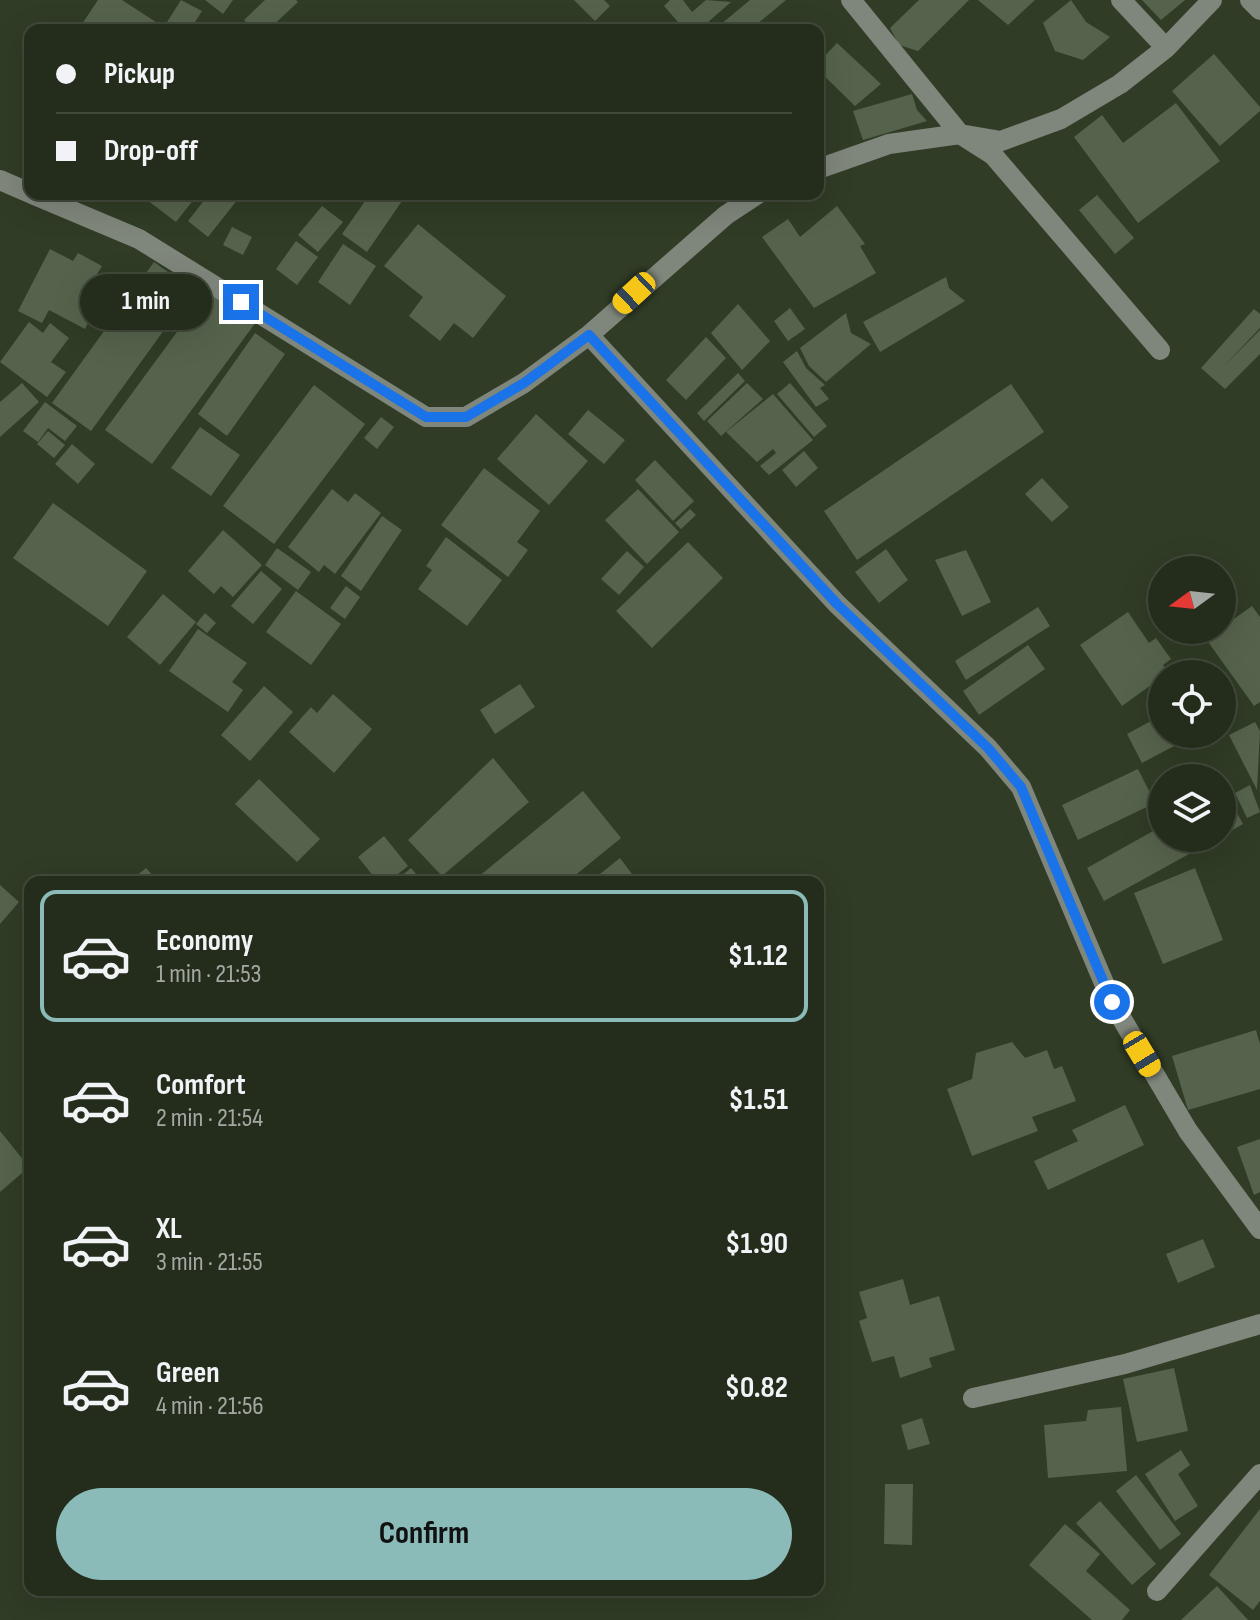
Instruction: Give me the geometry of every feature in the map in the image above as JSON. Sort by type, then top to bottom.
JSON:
[{"type":"street","points":[[851,0],[960,134],[993,155],[1160,350]]},
{"type":"street","points":[[1121,0],[1166,48]]},
{"type":"street","points":[[824,167],[889,144],[960,134],[1001,141],[1061,119],[1120,84],[1166,48],[1212,0]]},
{"type":"street","points":[[1250,0],[1260,10]]},
{"type":"street","points":[[0,180],[24,191]]},
{"type":"street","points":[[45,200],[139,239],[426,417],[466,417],[524,383],[589,335],[726,215],[749,200]]},
{"type":"street","points":[[589,335],[837,604],[988,748],[1021,787],[1112,1002],[1188,1131],[1260,1229]]},
{"type":"street","points":[[973,1398],[1125,1364],[1260,1324]]},
{"type":"street","points":[[1157,1591],[1260,1474]]},
{"type":"building","points":[[98,0],[122,0],[159,24],[82,24]]},
{"type":"building","points":[[181,0],[202,11],[194,24],[166,24]]},
{"type":"building","points":[[205,0],[233,0],[223,14]]},
{"type":"building","points":[[265,0],[298,2],[274,24],[248,24],[244,20]]},
{"type":"building","points":[[574,0],[604,0],[610,6],[595,21]]},
{"type":"building","points":[[670,0],[683,0],[692,12],[706,0],[731,2],[706,24],[680,24],[664,6]]},
{"type":"building","points":[[750,0],[786,0],[757,24],[721,24]]},
{"type":"building","points":[[919,0],[969,0],[918,51],[899,45],[890,28]]},
{"type":"building","points":[[978,0],[1035,0],[1008,25]]},
{"type":"building","points":[[1071,0],[1086,22],[1110,37],[1083,60],[1055,51],[1043,23]]},
{"type":"building","points":[[1142,0],[1185,0],[1161,20]]},
{"type":"building","points":[[837,43],[881,84],[855,106],[824,76],[824,57]]},
{"type":"building","points":[[1214,54],[1260,107],[1260,111],[1220,146],[1172,91]]},
{"type":"building","points":[[912,94],[917,110],[927,121],[863,140],[853,111]]},
{"type":"building","points":[[1176,103],[1220,161],[1138,223],[1074,137],[1102,115],[1123,143]]},
{"type":"building","points":[[1097,195],[1134,238],[1115,254],[1079,210]]},
{"type":"building","points":[[147,200],[193,200],[176,222]]},
{"type":"building","points":[[204,200],[237,200],[208,237],[188,221]]},
{"type":"building","points":[[366,200],[402,201],[367,252],[342,234]]},
{"type":"building","points":[[322,206],[343,222],[318,252],[298,235]]},
{"type":"building","points":[[837,206],[865,244],[860,246],[876,273],[814,308],[762,237],[788,219],[800,237]]},
{"type":"building","points":[[418,224],[506,296],[473,338],[454,323],[440,341],[409,316],[423,297],[384,266]]},
{"type":"building","points":[[232,227],[252,237],[243,255],[223,245]]},
{"type":"building","points":[[296,241],[318,257],[297,285],[276,269]]},
{"type":"building","points":[[343,244],[376,266],[350,305],[318,282]]},
{"type":"building","points":[[50,249],[73,261],[78,253],[102,266],[97,274],[110,281],[85,329],[49,310],[42,323],[18,311]]},
{"type":"building","points":[[154,262],[193,290],[91,431],[52,403]]},
{"type":"building","points":[[946,277],[949,288],[965,301],[880,352],[863,322]]},
{"type":"building","points":[[210,287],[256,322],[152,464],[105,430]]},
{"type":"building","points":[[738,304],[770,341],[742,370],[711,333]]},
{"type":"building","points":[[790,308],[805,329],[788,341],[774,321]]},
{"type":"building","points":[[1254,309],[1260,314],[1260,328],[1224,366],[1260,330],[1260,354],[1225,389],[1201,368]]},
{"type":"building","points":[[846,313],[851,333],[871,344],[826,382],[809,366],[800,348]]},
{"type":"building","points":[[29,322],[43,333],[50,323],[69,338],[51,362],[66,372],[47,397],[0,362]]},
{"type":"building","points":[[255,333],[285,354],[227,436],[198,414]]},
{"type":"building","points":[[706,337],[726,358],[686,400],[666,380]]},
{"type":"building","points":[[797,351],[806,368],[825,385],[820,388],[829,399],[816,407],[783,362]]},
{"type":"building","points":[[738,373],[745,381],[704,421],[697,413]]},
{"type":"building","points":[[22,383],[39,402],[0,437],[0,402]]},
{"type":"building","points":[[747,383],[763,399],[721,436],[707,421]]},
{"type":"building","points":[[790,383],[827,426],[814,437],[777,394]]},
{"type":"building","points":[[1011,384],[1044,432],[857,560],[824,511]]},
{"type":"building","points":[[314,385],[365,424],[274,544],[223,506]]},
{"type":"building","points":[[773,394],[813,440],[769,475],[760,466],[776,453],[773,449],[757,462],[726,432]]},
{"type":"building","points":[[45,402],[77,426],[65,441],[48,428],[38,442],[23,431]]},
{"type":"building","points":[[588,410],[625,440],[604,464],[568,434]]},
{"type":"building","points":[[536,414],[588,461],[549,505],[497,459]]},
{"type":"building","points":[[381,417],[394,427],[377,449],[364,438]]},
{"type":"building","points":[[200,427],[240,455],[211,496],[171,468]]},
{"type":"building","points":[[48,431],[65,445],[54,458],[37,444]]},
{"type":"building","points":[[72,444],[95,464],[78,484],[55,464]]},
{"type":"building","points":[[804,451],[818,468],[796,487],[782,470]]},
{"type":"building","points":[[655,460],[694,501],[673,521],[635,480]]},
{"type":"building","points":[[484,468],[540,511],[517,542],[528,550],[508,577],[441,525]]},
{"type":"building","points":[[1042,478],[1069,507],[1052,522],[1025,494]]},
{"type":"building","points":[[332,489],[348,502],[355,493],[381,513],[335,574],[324,565],[319,572],[288,547]]},
{"type":"building","points":[[638,489],[679,532],[647,564],[605,520]]},
{"type":"building","points":[[53,503],[147,571],[108,626],[13,558]]},
{"type":"building","points":[[690,509],[696,515],[681,529],[675,523]]},
{"type":"building","points":[[382,516],[402,530],[361,591],[341,576]]},
{"type":"building","points":[[223,530],[262,565],[233,597],[221,586],[214,594],[188,571]]},
{"type":"building","points":[[446,537],[502,580],[467,626],[418,589],[432,570],[426,566]]},
{"type":"building","points":[[688,542],[723,578],[652,648],[616,611]]},
{"type":"building","points":[[277,548],[311,572],[298,590],[265,565]]},
{"type":"building","points":[[886,549],[908,580],[879,603],[855,572]]},
{"type":"building","points":[[966,550],[991,602],[962,616],[935,560]]},
{"type":"building","points":[[627,551],[644,567],[619,595],[601,579]]},
{"type":"building","points":[[261,571],[282,589],[253,624],[231,606]]},
{"type":"building","points":[[346,586],[360,597],[345,619],[330,608]]},
{"type":"building","points":[[296,591],[341,624],[311,665],[266,632]]},
{"type":"building","points":[[163,594],[196,622],[160,665],[127,637]]},
{"type":"building","points":[[1252,606],[1260,617],[1260,702],[1254,706],[1236,681],[1236,660],[1221,660],[1210,644],[1236,644],[1236,617]]},
{"type":"building","points":[[1038,607],[1050,626],[966,680],[955,661]]},
{"type":"building","points":[[1128,612],[1148,644],[1160,644],[1171,659],[1148,660],[1148,687],[1122,706],[1080,645]]},
{"type":"building","points":[[205,613],[216,623],[207,633],[196,624]]},
{"type":"building","points":[[198,629],[247,663],[232,682],[243,690],[228,712],[169,671]]},
{"type":"building","points":[[1028,645],[1045,669],[979,715],[963,691]]},
{"type":"building","points":[[520,684],[535,707],[495,734],[480,710]]},
{"type":"building","points":[[264,686],[293,712],[250,761],[221,735]]},
{"type":"building","points":[[333,694],[372,729],[334,773],[289,732],[311,707],[317,713]]},
{"type":"building","points":[[1255,722],[1260,731],[1257,790],[1236,748],[1236,732]]},
{"type":"building","points":[[1148,723],[1148,748],[1170,748],[1142,763],[1127,734]]},
{"type":"building","points":[[493,758],[529,802],[442,876],[408,840]]},
{"type":"building","points":[[1138,769],[1148,789],[1148,806],[1078,840],[1062,805]]},
{"type":"building","points":[[259,779],[320,839],[297,862],[235,804]]},
{"type":"building","points":[[1250,785],[1260,812],[1247,818],[1236,792]]},
{"type":"building","points":[[583,791],[621,838],[574,876],[479,876]]},
{"type":"building","points":[[1236,811],[1243,824],[1236,828]]},
{"type":"building","points":[[1148,834],[1148,852],[1193,852],[1104,901],[1087,868]]},
{"type":"building","points":[[384,836],[408,866],[396,876],[373,876],[358,857]]},
{"type":"building","points":[[620,858],[634,876],[598,876]]},
{"type":"building","points":[[146,868],[153,876],[136,876]]},
{"type":"building","points":[[411,868],[418,876],[401,876]]},
{"type":"building","points":[[1195,868],[1223,940],[1163,964],[1134,893]]},
{"type":"building","points":[[0,885],[19,902],[0,924]]},
{"type":"building","points":[[1256,1030],[1260,1044],[1260,1089],[1188,1110],[1172,1056]]},
{"type":"building","points":[[1012,1042],[1025,1058],[1047,1050],[1054,1069],[1062,1066],[1076,1101],[1032,1117],[1038,1131],[972,1156],[947,1089],[972,1079],[976,1053]]},
{"type":"building","points":[[1125,1105],[1144,1145],[1048,1190],[1034,1161],[1078,1141],[1072,1130]]},
{"type":"building","points":[[0,1131],[24,1161],[24,1171],[0,1192]]},
{"type":"building","points":[[1260,1139],[1260,1192],[1254,1195],[1237,1147]]},
{"type":"building","points":[[1203,1239],[1215,1267],[1178,1283],[1166,1254]]},
{"type":"building","points":[[903,1279],[910,1305],[939,1296],[955,1350],[929,1358],[932,1367],[900,1378],[894,1356],[872,1362],[859,1321],[867,1318],[859,1292]]},
{"type":"building","points":[[1174,1368],[1188,1431],[1137,1442],[1123,1379]]},
{"type":"building","points":[[1121,1407],[1127,1471],[1048,1478],[1044,1425],[1086,1421],[1088,1410]]},
{"type":"building","points":[[922,1418],[930,1444],[908,1450],[901,1425]]},
{"type":"building","points":[[1181,1450],[1190,1465],[1178,1474],[1198,1506],[1175,1521],[1145,1474]]},
{"type":"building","points":[[1136,1475],[1181,1534],[1160,1550],[1116,1491]]},
{"type":"building","points":[[885,1484],[913,1484],[912,1545],[884,1544]]},
{"type":"building","points":[[1100,1501],[1156,1564],[1132,1585],[1076,1523]]},
{"type":"building","points":[[1260,1509],[1260,1601],[1253,1610],[1209,1575]]},
{"type":"building","points":[[1065,1524],[1100,1554],[1086,1571],[1130,1610],[1122,1620],[1092,1620],[1029,1565]]},
{"type":"building","points":[[1217,1586],[1248,1620],[1181,1620]]},
{"type":"route","points":[[241,302],[426,417],[466,417],[524,383],[589,335],[837,604],[988,748],[1021,787],[1112,1002]]}]
